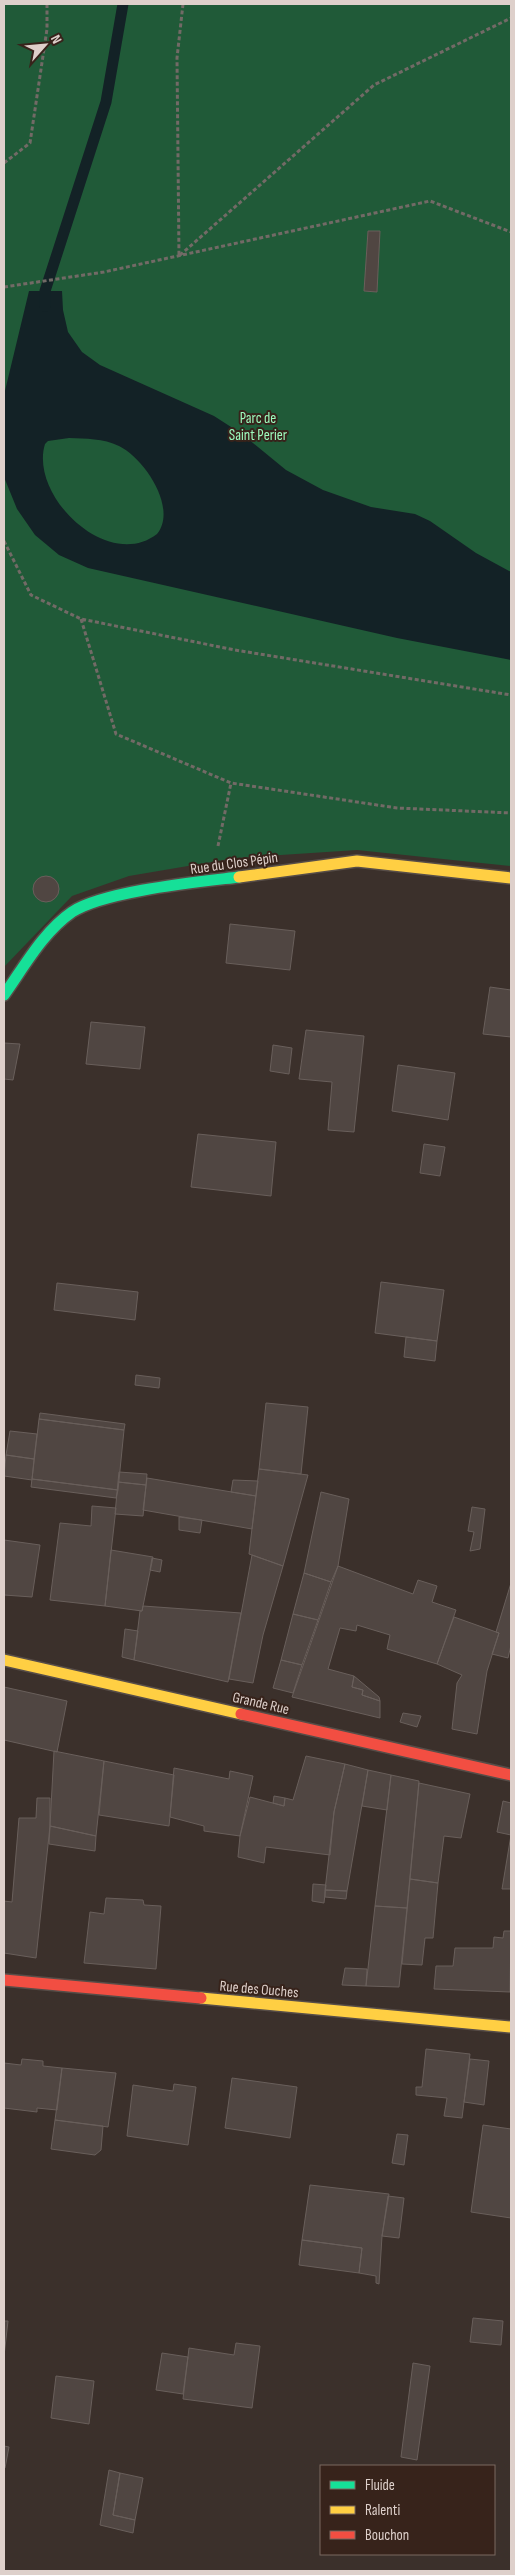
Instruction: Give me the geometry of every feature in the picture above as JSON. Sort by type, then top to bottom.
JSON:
[{"type":"street","name":"Rue du Clos Pépin","points":[[4,995],[46,936],[72,912],[106,898],[211,880],[358,862],[511,878]]},
{"type":"street","name":"Grande Rue","points":[[4,1660],[511,1775]]},
{"type":"street","name":"Rue des Ouches","points":[[4,1980],[511,2028]]},
{"type":"path","points":[[4,163],[30,143],[47,29],[47,4]]},
{"type":"path","points":[[179,256],[176,58],[183,4]]},
{"type":"path","points":[[179,256],[374,85],[511,18]]},
{"type":"path","points":[[4,287],[36,280],[104,272],[430,201],[511,232]]},
{"type":"path","points":[[4,541],[31,594],[81,620],[235,650],[511,694]]},
{"type":"path","points":[[81,620],[116,734],[231,783],[397,808],[511,813]]},
{"type":"path","points":[[211,880],[231,783]]},
{"type":"green space","name":"Parc de Saint Perier","points":[[4,4],[511,4],[511,866],[357,850],[235,858],[129,876],[72,896],[4,967]]},
{"type":"shaded area","points":[[29,291],[62,291],[63,310],[68,332],[82,352],[100,365],[214,416],[242,434],[286,470],[323,490],[371,507],[415,514],[430,521],[476,553],[511,572],[511,660],[397,638],[88,568],[59,555],[35,535],[17,509],[4,477],[4,395]],"holes":[[[69,438],[101,440],[113,443],[129,452],[138,461],[148,472],[161,498],[162,523],[157,534],[137,543],[117,543],[96,536],[77,523],[60,505],[49,485],[43,464],[45,444],[48,441]]]},
{"type":"building","points":[[368,231],[380,231],[377,292],[364,291]]},
{"type":"building","points":[[46,876],[55,880],[59,889],[55,898],[46,902],[37,898],[33,889],[37,880]]},
{"type":"building","points":[[230,924],[295,931],[290,970],[226,963]]},
{"type":"building","points":[[490,987],[511,990],[511,1037],[483,1034]]},
{"type":"building","points":[[91,1022],[145,1027],[140,1069],[86,1064]]},
{"type":"building","points":[[306,1030],[364,1036],[354,1132],[328,1130],[332,1082],[299,1079]]},
{"type":"building","points":[[4,1043],[20,1044],[13,1080],[4,1079]]},
{"type":"building","points":[[273,1045],[292,1048],[289,1074],[270,1071]]},
{"type":"building","points":[[398,1065],[455,1073],[448,1120],[392,1111]]},
{"type":"building","points":[[198,1134],[276,1142],[271,1196],[191,1187]]},
{"type":"building","points":[[424,1144],[445,1147],[440,1176],[420,1173]]},
{"type":"building","points":[[381,1282],[444,1290],[437,1341],[375,1333]]},
{"type":"building","points":[[57,1283],[138,1292],[135,1320],[54,1310]]},
{"type":"building","points":[[406,1337],[437,1341],[435,1361],[404,1357]]},
{"type":"building","points":[[136,1375],[160,1378],[159,1388],[135,1385]]},
{"type":"building","points":[[266,1403],[308,1407],[301,1474],[259,1469]]},
{"type":"building","points":[[40,1413],[125,1424],[124,1430],[39,1419]]},
{"type":"building","points":[[39,1419],[124,1430],[118,1490],[32,1479]]},
{"type":"building","points":[[10,1431],[37,1434],[34,1459],[6,1455]]},
{"type":"building","points":[[6,1455],[34,1459],[32,1480],[4,1476]]},
{"type":"building","points":[[259,1469],[308,1475],[283,1566],[249,1554]]},
{"type":"building","points":[[119,1472],[147,1474],[146,1485],[118,1482]]},
{"type":"building","points":[[147,1478],[256,1496],[252,1529],[143,1510]]},
{"type":"building","points":[[32,1479],[118,1490],[116,1498],[31,1487]]},
{"type":"building","points":[[233,1480],[258,1481],[256,1496],[231,1492]]},
{"type":"building","points":[[118,1482],[146,1485],[143,1516],[115,1514]]},
{"type":"building","points":[[321,1492],[349,1499],[338,1566],[331,1582],[304,1573]]},
{"type":"building","points":[[92,1506],[116,1508],[105,1606],[50,1600],[60,1523],[91,1526]]},
{"type":"building","points":[[472,1507],[485,1509],[480,1549],[470,1551],[474,1532],[468,1531]]},
{"type":"building","points":[[179,1517],[202,1520],[200,1533],[179,1530]]},
{"type":"building","points":[[4,1540],[40,1545],[32,1597],[4,1595]]},
{"type":"building","points":[[111,1550],[153,1557],[142,1611],[105,1606]]},
{"type":"building","points":[[252,1555],[283,1566],[263,1635],[253,1683],[229,1679]]},
{"type":"building","points":[[152,1558],[162,1560],[160,1572],[150,1570]]},
{"type":"building","points":[[338,1566],[413,1594],[418,1580],[437,1586],[432,1602],[456,1610],[437,1664],[387,1649],[390,1635],[357,1625],[356,1631],[340,1628],[328,1669],[354,1676],[352,1687],[363,1690],[362,1695],[380,1701],[380,1718],[292,1697]]},
{"type":"building","points":[[304,1573],[331,1582],[318,1620],[293,1614]]},
{"type":"building","points":[[511,1583],[511,1645],[508,1658],[492,1654],[499,1633],[496,1632]]},
{"type":"building","points":[[143,1606],[241,1613],[228,1682],[134,1660],[140,1611],[142,1611]]},
{"type":"building","points":[[293,1614],[318,1620],[302,1665],[281,1660]]},
{"type":"building","points":[[454,1617],[499,1633],[487,1671],[477,1734],[452,1729],[457,1683],[462,1675],[437,1664]]},
{"type":"building","points":[[125,1629],[138,1631],[134,1660],[122,1657]]},
{"type":"building","points":[[281,1660],[302,1665],[293,1693],[273,1688]]},
{"type":"building","points":[[354,1676],[379,1697],[380,1701],[362,1695],[363,1690],[352,1687]]},
{"type":"building","points":[[4,1687],[67,1701],[57,1752],[4,1740]]},
{"type":"building","points":[[403,1713],[421,1716],[417,1727],[400,1722]]},
{"type":"building","points":[[54,1751],[104,1761],[96,1836],[50,1826]]},
{"type":"building","points":[[306,1756],[345,1764],[334,1812],[330,1855],[266,1847],[264,1863],[238,1857],[240,1836],[250,1797],[284,1806],[285,1798],[293,1800]]},
{"type":"building","points":[[104,1761],[174,1775],[169,1826],[99,1815]]},
{"type":"building","points":[[345,1764],[368,1770],[347,1891],[325,1890],[334,1812]]},
{"type":"building","points":[[174,1768],[229,1779],[230,1771],[253,1776],[240,1836],[204,1831],[204,1826],[170,1817]]},
{"type":"building","points":[[368,1770],[391,1775],[387,1810],[362,1806]]},
{"type":"building","points":[[391,1775],[419,1781],[407,1908],[375,1906]]},
{"type":"building","points":[[419,1783],[470,1794],[461,1838],[444,1836],[438,1883],[410,1879]]},
{"type":"building","points":[[274,1796],[285,1798],[284,1806],[273,1803]]},
{"type":"building","points":[[37,1798],[50,1798],[50,1826],[36,1958],[4,1953],[4,1901],[12,1902],[19,1818],[36,1818]]},
{"type":"building","points":[[503,1801],[511,1803],[511,1835],[497,1832]]},
{"type":"building","points":[[50,1826],[96,1836],[95,1851],[49,1844]]},
{"type":"building","points":[[511,1835],[511,1889],[502,1889]]},
{"type":"building","points":[[410,1879],[438,1883],[433,1938],[425,1938],[422,1965],[402,1964]]},
{"type":"building","points":[[313,1884],[326,1885],[324,1903],[312,1901]]},
{"type":"building","points":[[325,1890],[347,1891],[346,1899],[325,1897]]},
{"type":"building","points":[[106,1898],[143,1900],[144,1905],[161,1906],[156,1969],[84,1963],[90,1912],[104,1914]]},
{"type":"building","points":[[375,1906],[407,1908],[399,1987],[366,1986]]},
{"type":"building","points":[[504,1931],[511,1931],[510,1992],[434,1989],[436,1966],[453,1966],[455,1948],[493,1948],[494,1937],[503,1938]]},
{"type":"building","points":[[345,1968],[367,1969],[366,1986],[342,1985]]},
{"type":"building","points":[[426,2049],[470,2054],[462,2118],[444,2116],[447,2098],[416,2095],[416,2087],[422,2087]]},
{"type":"building","points":[[22,2059],[43,2061],[43,2066],[62,2068],[57,2110],[37,2108],[37,2112],[4,2108],[4,2063],[21,2065]]},
{"type":"building","points":[[470,2059],[489,2061],[484,2105],[464,2102]]},
{"type":"building","points":[[62,2068],[116,2073],[108,2127],[55,2120]]},
{"type":"building","points":[[232,2078],[297,2087],[290,2138],[225,2128]]},
{"type":"building","points":[[174,2084],[196,2087],[188,2145],[127,2136],[133,2085],[173,2091]]},
{"type":"building","points":[[55,2120],[103,2126],[101,2150],[95,2155],[51,2149]]},
{"type":"building","points":[[483,2125],[511,2129],[511,2218],[471,2212]]},
{"type":"building","points":[[397,2134],[408,2135],[404,2165],[392,2163]]},
{"type":"building","points":[[310,2185],[389,2194],[382,2236],[379,2284],[376,2283],[376,2276],[359,2273],[362,2248],[302,2240]]},
{"type":"building","points":[[388,2196],[404,2198],[399,2238],[382,2236]]},
{"type":"building","points":[[302,2240],[362,2248],[359,2273],[299,2265]]},
{"type":"building","points":[[473,2318],[503,2321],[501,2345],[470,2342]]},
{"type":"building","points":[[4,2321],[8,2321],[4,2356]]},
{"type":"building","points":[[236,2343],[260,2346],[252,2408],[183,2399],[189,2348],[234,2355]]},
{"type":"building","points":[[162,2353],[188,2357],[183,2394],[156,2390]]},
{"type":"building","points":[[413,2363],[430,2366],[417,2460],[401,2457]]},
{"type":"building","points":[[56,2376],[94,2381],[89,2424],[51,2418]]},
{"type":"building","points":[[4,2446],[9,2447],[5,2468],[4,2468]]},
{"type":"building","points":[[109,2470],[120,2473],[113,2515],[135,2520],[133,2533],[100,2525]]},
{"type":"building","points":[[120,2473],[143,2478],[135,2520],[113,2515]]},
{"type":"waterway","points":[[45,306],[45,291],[106,102],[123,4]]},
{"type":"traffic: fast","points":[[4,995],[52,929],[72,912],[106,898],[128,893],[152,888],[239,877]]},
{"type":"traffic: slow","points":[[239,877],[357,861],[511,878]]},
{"type":"traffic: slow","points":[[4,1660],[241,1714]]},
{"type":"traffic: slow","points":[[201,1998],[511,2027]]},
{"type":"traffic: jam","points":[[241,1714],[511,1775]]},
{"type":"traffic: jam","points":[[4,1980],[201,1998]]}]
